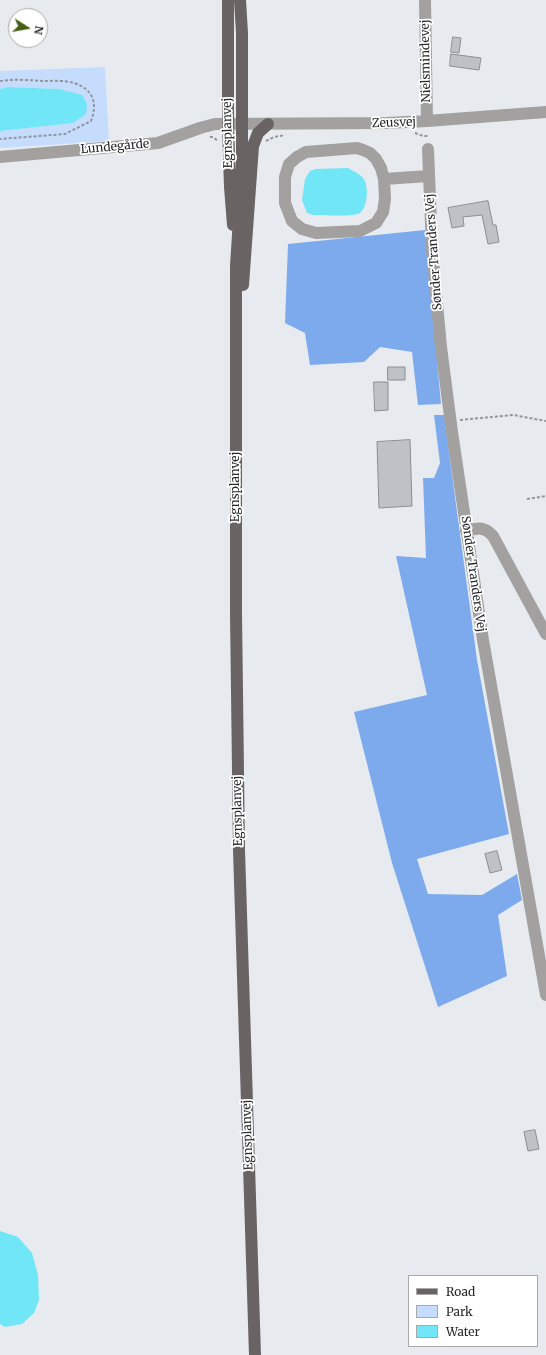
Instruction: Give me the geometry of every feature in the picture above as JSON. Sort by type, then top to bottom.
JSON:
[{"type":"main road","name":"Egnsplanvej","points":[[228,0],[228,124],[230,187],[236,266]]},
{"type":"main road","name":"Egnsplanvej","points":[[240,0],[242,124],[241,187],[236,266],[236,613],[239,850],[255,1355]]},
{"type":"main road","points":[[236,346],[245,262],[253,146],[258,133],[268,124]]},
{"type":"street","name":"Nielsmindevej","points":[[425,0],[428,122]]},
{"type":"street","name":"Zeusvej","points":[[228,124],[364,124],[428,122],[546,112]]},
{"type":"street","name":"Lundegårde","points":[[0,157],[158,143],[200,128],[215,124],[228,124]]},
{"type":"street","points":[[357,148],[363,150],[370,153],[376,159],[381,168],[384,179],[385,199],[382,212],[376,223],[360,231],[316,233],[302,229],[292,221],[285,202],[285,177],[289,164],[306,152],[357,148]]},
{"type":"street","name":"Sønder Tranders Vej","points":[[428,149],[432,249],[441,348],[466,531],[484,648],[546,995]]},
{"type":"street","points":[[384,179],[429,176]]},
{"type":"street","points":[[466,531],[480,528],[488,531],[493,536],[546,634]]},
{"type":"path","points":[[0,81],[73,82],[87,89],[95,104],[91,121],[65,134],[0,139]]},
{"type":"path","points":[[200,128],[203,137],[213,137],[220,142]]},
{"type":"path","points":[[414,132],[423,136],[428,136]]},
{"type":"path","points":[[265,142],[274,137],[288,135]]},
{"type":"path","points":[[451,421],[513,415],[546,421]]},
{"type":"path","points":[[526,499],[546,496]]},
{"type":"green space","points":[[105,67],[109,141],[0,148],[0,131],[73,123],[59,89],[8,87],[0,89],[0,71]]},
{"type":"shaded area","points":[[425,230],[441,404],[418,405],[412,352],[380,347],[364,362],[310,365],[305,333],[285,323],[288,244]]},
{"type":"shaded area","points":[[434,415],[444,415],[477,660],[509,834],[417,859],[428,894],[482,895],[517,874],[522,900],[498,915],[507,976],[438,1007],[392,863],[354,712],[427,695],[396,556],[426,558],[423,478],[434,478],[440,463]]},
{"type":"water","points":[[8,87],[59,89],[82,95],[87,104],[86,114],[73,123],[0,131],[0,89]]},
{"type":"water","points":[[348,168],[358,173],[365,181],[367,196],[363,210],[356,214],[338,216],[313,215],[307,213],[302,200],[305,179],[310,171],[316,169]]},
{"type":"water","points":[[0,1231],[18,1237],[32,1253],[38,1275],[39,1300],[34,1313],[22,1324],[5,1327],[0,1324]]},
{"type":"building","points":[[453,37],[461,38],[459,53],[451,52]]},
{"type":"building","points":[[451,54],[481,58],[479,70],[450,66]]},
{"type":"building","points":[[488,201],[493,225],[496,225],[499,242],[488,244],[482,215],[463,217],[464,226],[452,228],[448,208]]},
{"type":"building","points":[[388,367],[405,367],[405,380],[388,380]]},
{"type":"building","points":[[374,382],[388,382],[388,410],[375,411]]},
{"type":"building","points":[[410,440],[412,506],[379,508],[377,442]]},
{"type":"building","points":[[497,851],[502,870],[490,873],[485,854]]},
{"type":"building","points":[[535,1130],[539,1149],[528,1151],[524,1132]]}]
